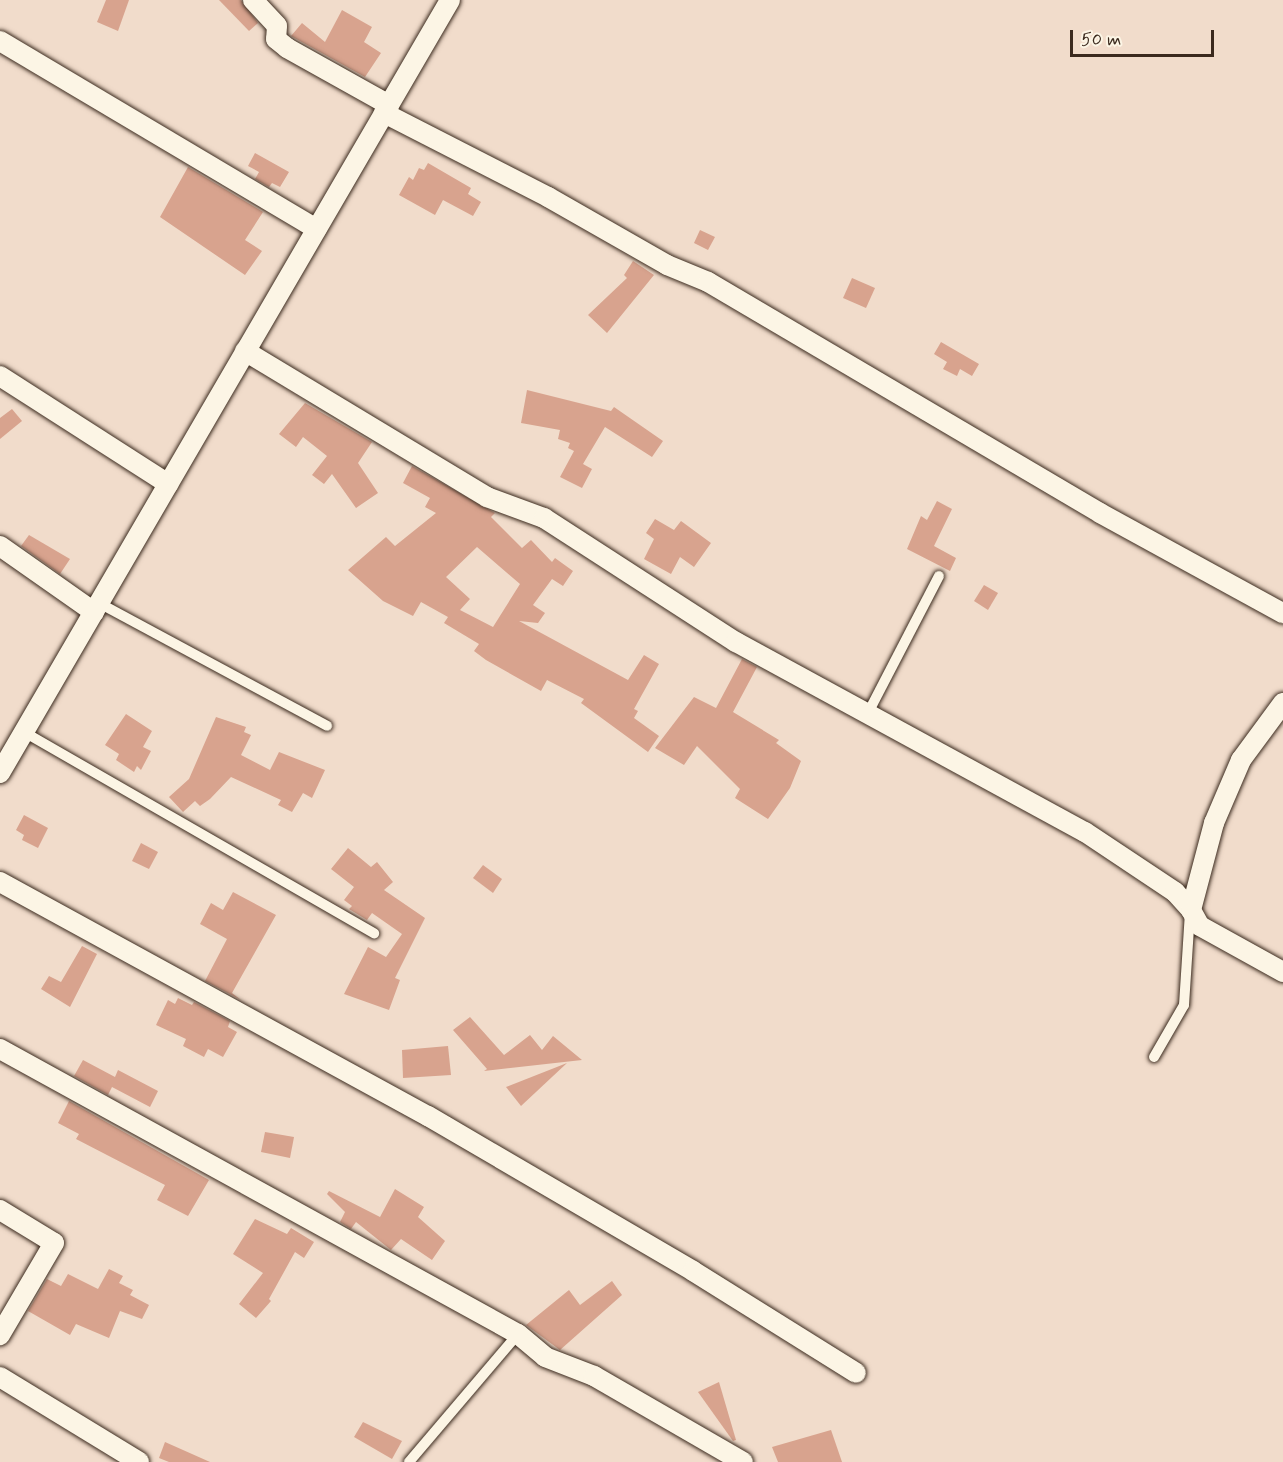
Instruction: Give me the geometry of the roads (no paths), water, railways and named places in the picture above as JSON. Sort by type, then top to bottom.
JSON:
[{"type":"street","points":[[254,0],[277,26],[276,39],[387,109],[667,265],[708,282],[1100,513],[1283,613]]},
{"type":"street","points":[[0,773],[450,0]]},
{"type":"street","points":[[0,41],[316,229]]},
{"type":"street","points":[[245,351],[487,497],[544,518],[736,642],[869,711],[1085,832],[1175,892],[1191,910],[1200,926],[1283,972]]},
{"type":"street","points":[[0,376],[168,484]]},
{"type":"street","points":[[0,546],[96,607]]},
{"type":"street","points":[[1191,910],[1214,823],[1241,760],[1283,703]]},
{"type":"street","points":[[0,882],[428,1116],[693,1271],[856,1373]]},
{"type":"street","points":[[0,1049],[518,1334],[545,1357],[594,1376],[743,1462]]},
{"type":"street","points":[[0,1210],[54,1243],[0,1335]]},
{"type":"street","points":[[0,1377],[139,1462]]},
{"type":"lane","points":[[869,711],[939,576]]},
{"type":"lane","points":[[96,607],[327,726]]},
{"type":"lane","points":[[24,732],[374,933]]},
{"type":"lane","points":[[1154,1057],[1184,1005],[1191,910]]},
{"type":"lane","points":[[410,1462],[518,1334]]}]
